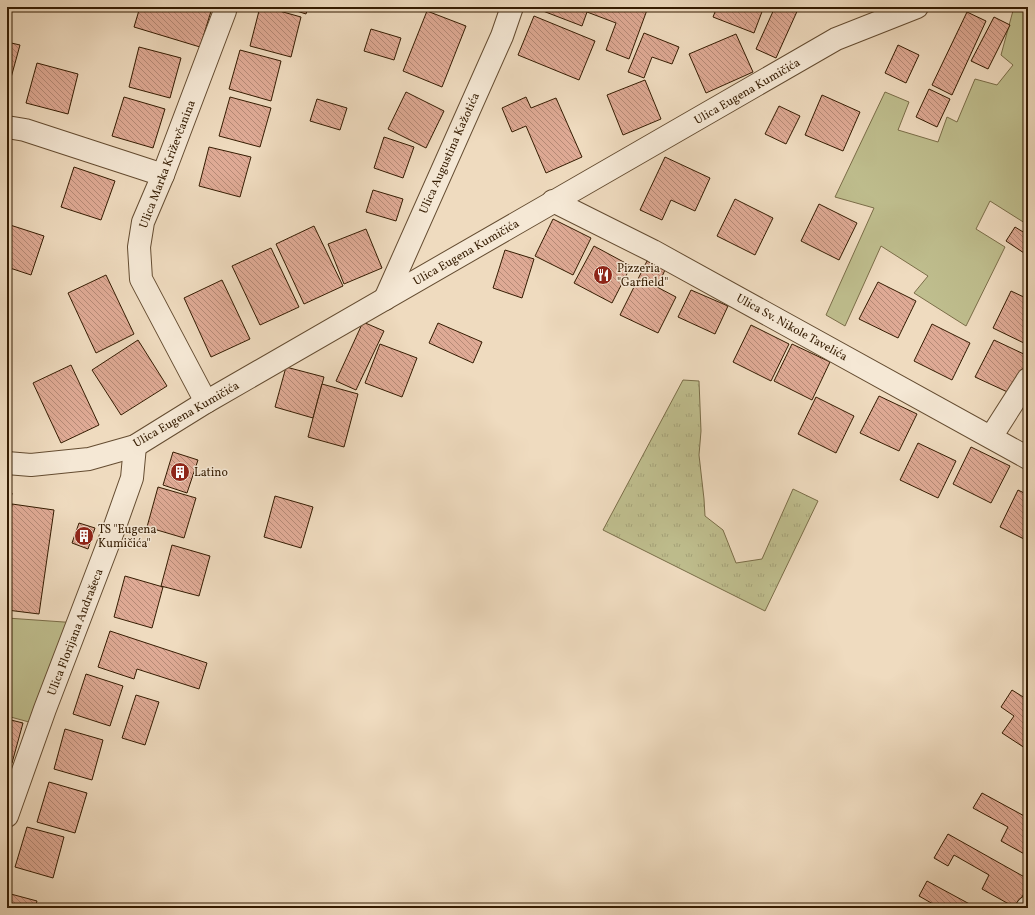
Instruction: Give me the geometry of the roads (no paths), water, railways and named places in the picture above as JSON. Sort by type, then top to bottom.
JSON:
[{"type":"street","name":"Ulica Augustina Kažotića","points":[[384,299],[502,36],[512,7]]},
{"type":"street","name":"Ulica Eugena Kumičića","points":[[7,463],[31,465],[89,460],[135,446],[206,402],[836,39],[917,7]]},
{"type":"street","name":"Ulica Marka Križevčanina","points":[[206,402],[141,279],[139,247],[143,222],[163,174],[225,11]]},
{"type":"street","points":[[7,127],[25,130],[163,174]]},
{"type":"street","name":"Ulica Sv. Nikole Tavelića","points":[[553,201],[653,251],[1028,458]]},
{"type":"street","points":[[991,437],[1028,379]]},
{"type":"street","name":"Ulica Florijana Andrašeca","points":[[7,816],[45,709],[132,478],[135,446]]},
{"type":"place","name":"Pizzeria \"Garfield\"","points":[[603,275]]},
{"type":"place","name":"Latino","points":[[180,472]]},
{"type":"place","name":"TS \"Eugena Kumičića\"","points":[[84,536]]}]
